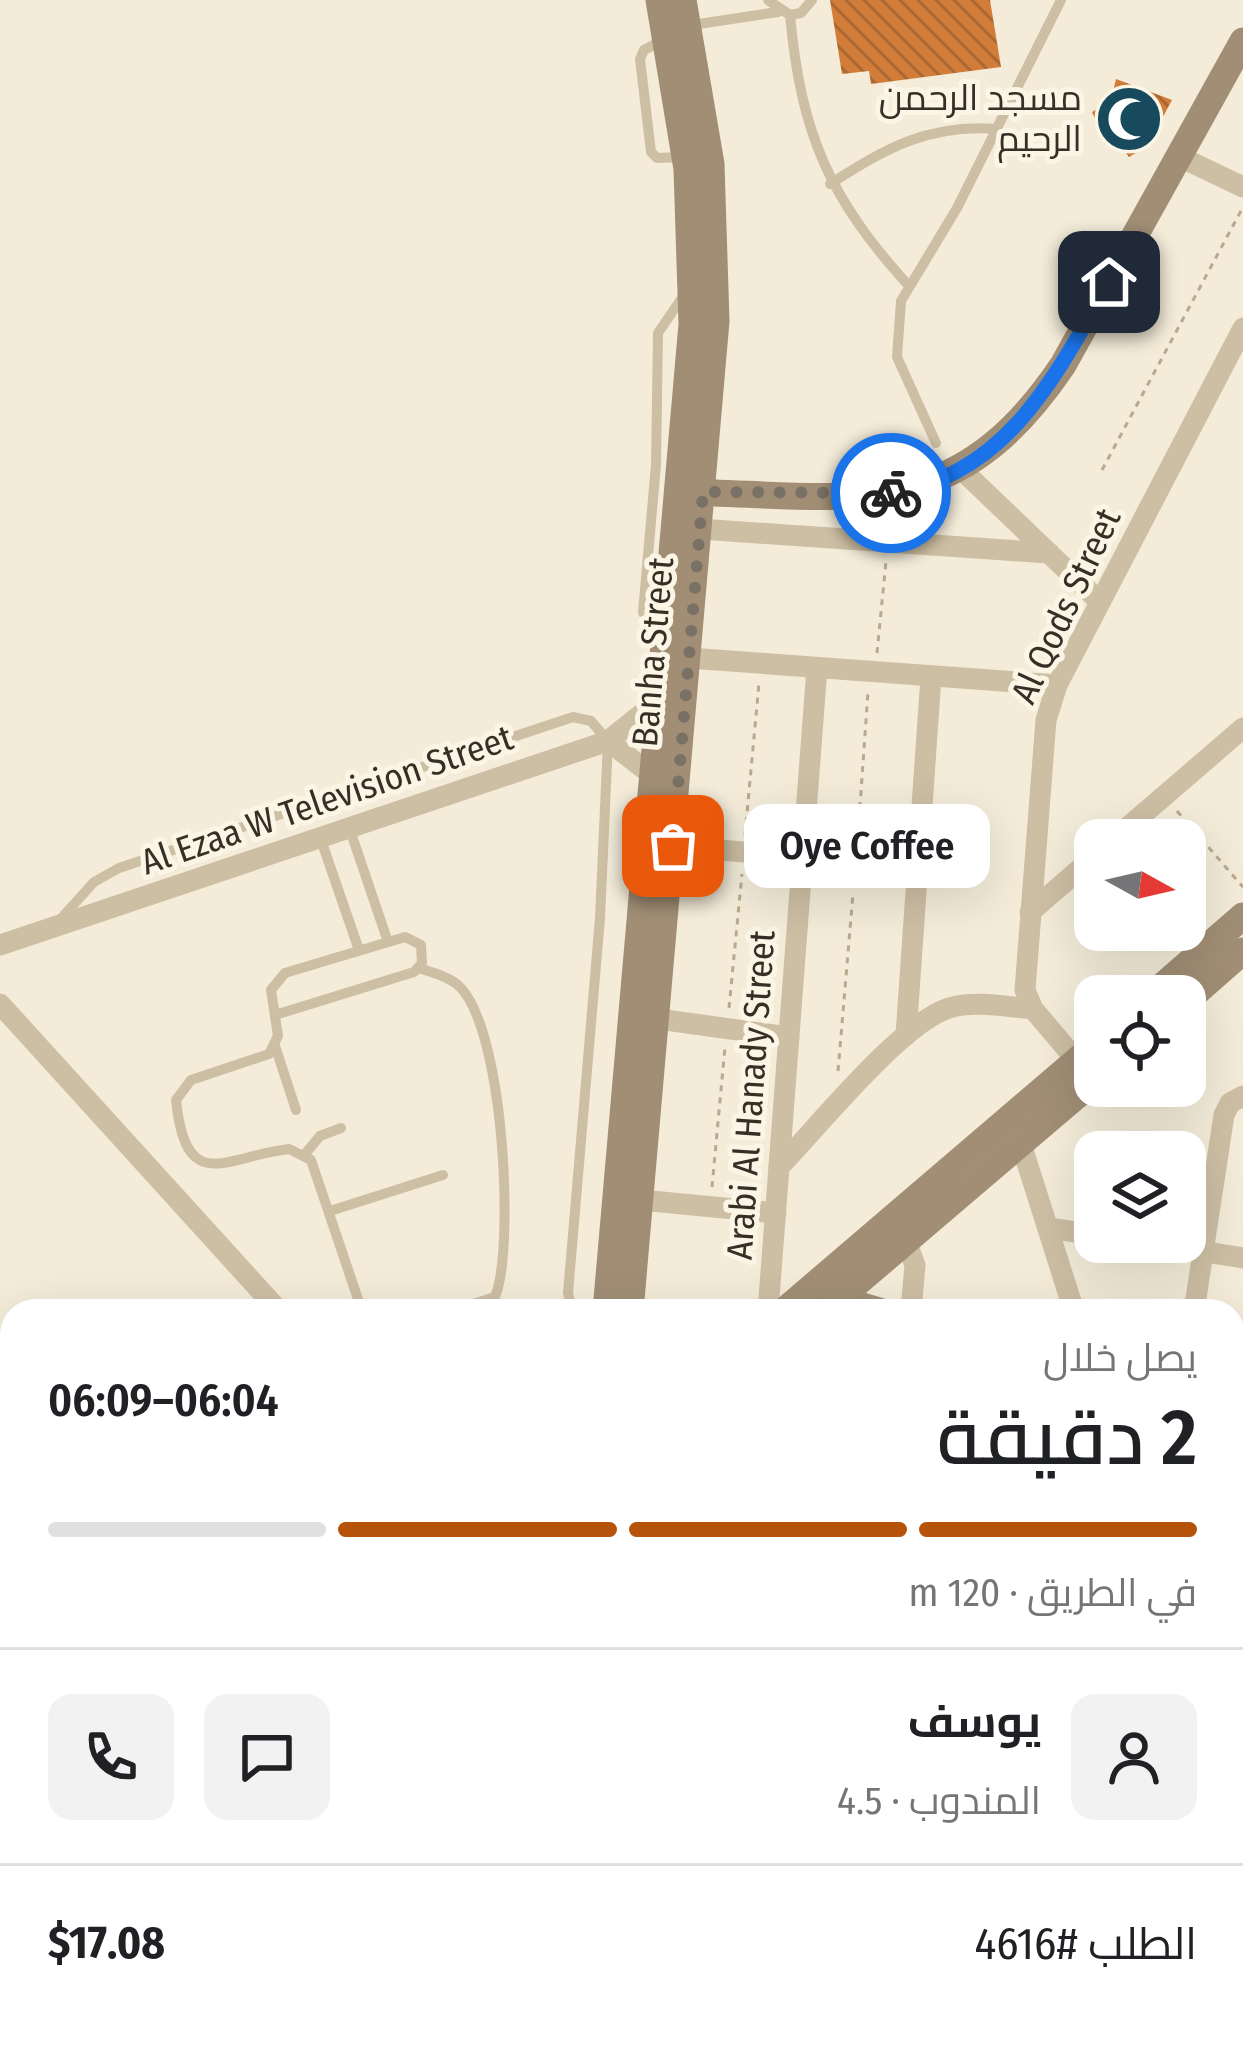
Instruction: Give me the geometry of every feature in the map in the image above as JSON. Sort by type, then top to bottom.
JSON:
[{"type":"main road","name":"Banha Street","points":[[631,1299],[673,846],[688,528],[715,361],[716,243],[706,125],[679,22],[659,0]]},
{"type":"main road","name":"Banha Street","points":[[679,22],[693,285],[692,492]]},
{"type":"main road","points":[[692,492],[873,494],[920,487],[962,470],[1008,436],[1046,389],[1242,45]]},
{"type":"main road","name":"Banha Street","points":[[607,1299],[663,697],[679,649]]},
{"type":"main road","points":[[1175,975],[1243,916]]},
{"type":"main road","points":[[1206,984],[1243,951]]},
{"type":"main road","points":[[836,1299],[901,1228],[1074,1075]]},
{"type":"main road","points":[[801,1299],[1021,1144],[1074,1080]]},
{"type":"street","points":[[1180,158],[1243,187]]},
{"type":"street","name":"Al Qods Street","points":[[1033,1009],[1024,984],[1043,731],[1057,685],[1243,328]]},
{"type":"street","points":[[962,470],[1100,602]]},
{"type":"street","points":[[688,528],[1049,553]]},
{"type":"street","points":[[679,649],[761,664],[1057,685]]},
{"type":"street","name":"Arabi Al Hanady Street","points":[[769,1299],[817,668]]},
{"type":"street","points":[[906,1035],[931,677]]},
{"type":"street","name":"Al Ezaa W Television Street","points":[[0,945],[608,742],[618,728],[663,697]]},
{"type":"street","points":[[1137,819],[1243,728]]},
{"type":"street","points":[[608,742],[656,778]]},
{"type":"street","points":[[804,834],[919,842]]},
{"type":"street","points":[[673,846],[802,857]]},
{"type":"street","points":[[1030,912],[1074,874]]},
{"type":"street","points":[[0,1004],[268,1299]]},
{"type":"street","points":[[779,1167],[906,1035],[956,1006],[1033,1009],[1074,1048]]},
{"type":"street","points":[[658,1019],[789,1037]]},
{"type":"street","points":[[1206,1232],[1226,1108],[1243,1096]]},
{"type":"street","points":[[1021,1144],[1070,1299]]},
{"type":"street","points":[[641,1200],[776,1213]]},
{"type":"street","points":[[901,1228],[915,1278],[912,1299]]},
{"type":"street","points":[[1049,1228],[1074,1232]]},
{"type":"street","points":[[1206,1252],[1243,1258]]},
{"type":"street","points":[[1196,1299],[1201,1263]]},
{"type":"lane","points":[[769,0],[784,14],[811,140],[830,184],[863,235],[909,286]]},
{"type":"lane","points":[[679,22],[801,13],[812,0]]},
{"type":"lane","points":[[936,442],[894,343],[897,314],[998,129],[1052,18],[1056,0]]},
{"type":"lane","points":[[830,184],[914,136],[955,127],[998,129]]},
{"type":"lane","points":[[679,649],[652,631],[643,612],[656,464],[658,333],[667,314],[693,285]]},
{"type":"lane","points":[[52,928],[94,882],[118,868],[573,717],[591,722],[608,742],[600,918],[569,1299]]},
{"type":"lane","points":[[349,827],[388,942]]},
{"type":"lane","points":[[320,837],[359,950]]},
{"type":"lane","points":[[296,1110],[275,1046],[271,990],[278,977],[405,937],[417,940],[424,950],[419,968]]},
{"type":"lane","points":[[275,1015],[419,968],[454,982],[470,1003],[501,1130],[498,1288],[489,1299]]},
{"type":"lane","points":[[275,1046],[260,1059],[184,1085],[177,1109],[190,1152],[206,1166],[281,1149],[305,1154],[315,1167],[358,1299]]},
{"type":"lane","points":[[305,1154],[320,1136],[340,1128]]},
{"type":"lane","points":[[330,1211],[442,1175]]},
{"type":"path","points":[[1102,470],[1243,206]]},
{"type":"path","points":[[857,838],[888,542]]},
{"type":"path","points":[[744,852],[761,664]]},
{"type":"path","points":[[1164,796],[1243,887]]},
{"type":"path","points":[[835,1110],[853,894]]},
{"type":"building","points":[[830,0],[990,0],[1001,67],[871,84],[869,71],[842,74]]},
{"type":"building","name":"مسجد الرحمن الرحيم","points":[[1116,79],[1172,100],[1158,126],[1147,131],[1151,144],[1129,157],[1117,140],[1107,144],[1092,112],[1111,101]]},
{"type":"way so far","points":[[673,846],[703,492],[891,493]]},
{"type":"place","name":"مسجد الرحمن الرحيم","points":[[1129,119]]},
{"type":"place","name":"Oye Coffee","points":[[673,846]]},
{"type":"route","points":[[891,493],[962,470],[1008,436],[1063,365],[1109,282]]}]
